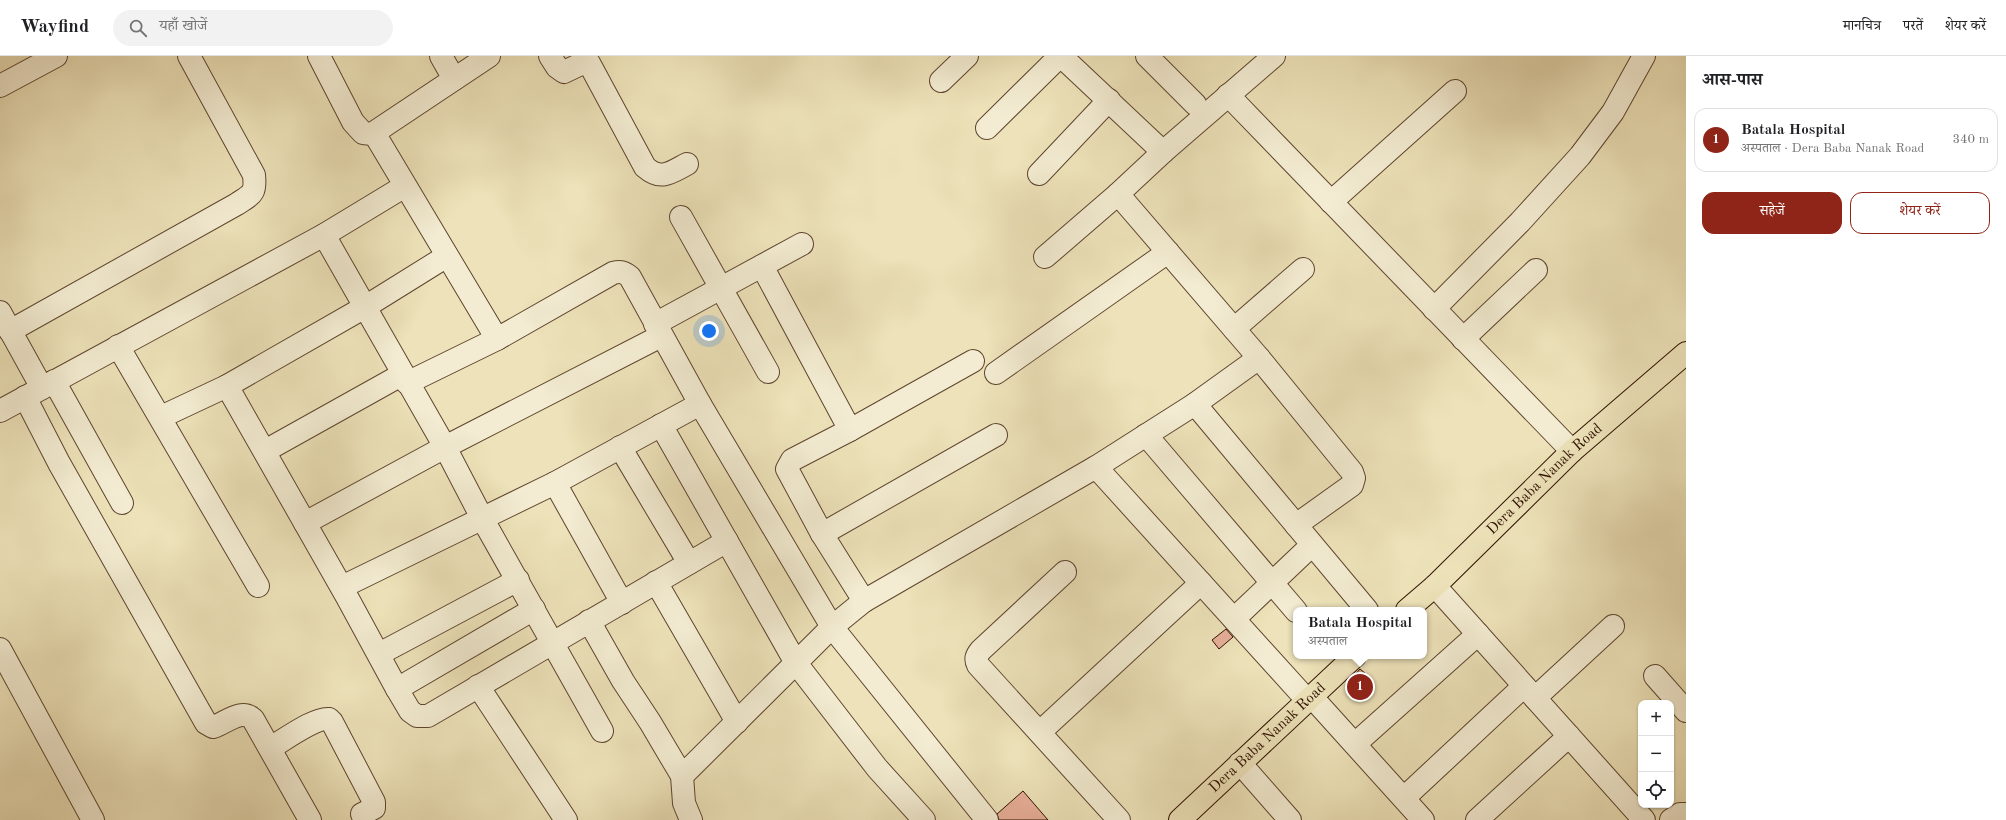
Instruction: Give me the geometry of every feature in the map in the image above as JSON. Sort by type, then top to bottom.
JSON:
[{"type":"main road","name":"Dera Baba Nanak Road","points":[[1411,607],[1435,586],[1572,451],[1686,353]]},
{"type":"main road","name":"Dera Baba Nanak Road","points":[[1180,820],[1309,698],[1344,659]]},
{"type":"street","points":[[0,86],[56,56]]},
{"type":"street","points":[[122,503],[40,389],[5,321],[237,204],[252,194],[256,188],[254,175],[189,56]]},
{"type":"street","points":[[319,56],[353,122],[363,133],[372,134],[377,138],[497,339]]},
{"type":"street","points":[[441,56],[454,79]]},
{"type":"street","points":[[372,134],[489,56]]},
{"type":"street","points":[[550,56],[557,67],[564,72],[585,62],[589,63],[645,167],[653,173],[660,175],[670,173],[687,164]]},
{"type":"street","points":[[941,81],[966,56]]},
{"type":"street","points":[[987,128],[1061,56],[1163,152]]},
{"type":"street","points":[[1147,56],[1195,104]]},
{"type":"street","points":[[1045,257],[1274,56]]},
{"type":"street","points":[[1434,309],[1520,222],[1580,156],[1613,112],[1644,56]]},
{"type":"street","points":[[1331,202],[1455,91]]},
{"type":"street","points":[[1228,95],[1572,451]]},
{"type":"street","points":[[1039,174],[1109,100]]},
{"type":"street","points":[[0,411],[324,235],[406,186]]},
{"type":"street","points":[[1118,194],[1259,358],[1352,472],[1354,478],[1352,485],[1296,525]]},
{"type":"street","points":[[681,217],[768,372]]},
{"type":"street","points":[[324,235],[445,447],[482,518],[602,731]]},
{"type":"street","points":[[305,522],[658,330],[721,288],[802,244]]},
{"type":"street","points":[[996,373],[1168,252]]},
{"type":"street","points":[[161,417],[227,386],[365,307],[447,256]]},
{"type":"street","points":[[762,266],[850,430]]},
{"type":"street","points":[[1234,329],[1303,269]]},
{"type":"street","points":[[1463,339],[1536,270]]},
{"type":"street","points":[[265,451],[405,379],[497,339],[620,271],[630,277],[700,404],[832,627],[987,820]]},
{"type":"street","points":[[118,346],[161,417],[258,586]]},
{"type":"street","points":[[682,776],[832,627],[864,601],[1096,467],[1195,404],[1259,358]]},
{"type":"street","points":[[864,601],[822,534],[787,469],[792,460],[850,430],[973,361]]},
{"type":"street","points":[[227,386],[342,587],[397,689],[413,714],[422,717],[428,716],[553,644],[589,621],[727,541]]},
{"type":"street","points":[[40,389],[59,463],[206,723],[213,727],[242,714],[248,715],[253,719],[310,820]]},
{"type":"street","points":[[342,587],[555,483],[700,404]]},
{"type":"street","points":[[1195,404],[1364,607]]},
{"type":"street","points":[[661,425],[796,663],[877,768],[924,820]]},
{"type":"street","points":[[822,534],[996,435]]},
{"type":"street","points":[[1146,435],[1293,608]]},
{"type":"street","points":[[620,447],[689,563]]},
{"type":"street","points":[[1096,467],[1234,619],[1354,744],[1423,820]]},
{"type":"street","points":[[555,483],[622,603]]},
{"type":"street","points":[[1234,619],[1312,545]]},
{"type":"street","points":[[1065,572],[981,650],[977,655],[976,660],[978,665],[1119,820]]},
{"type":"street","points":[[379,654],[518,580]]},
{"type":"street","points":[[656,582],[737,722]]},
{"type":"street","points":[[1040,732],[1201,583]]},
{"type":"street","points":[[1435,586],[1644,820]]},
{"type":"street","points":[[397,689],[534,610]]},
{"type":"street","points":[[589,621],[623,681],[682,776],[686,818]]},
{"type":"street","points":[[1404,798],[1530,692],[1613,626]]},
{"type":"street","points":[[1354,744],[1478,634]]},
{"type":"street","points":[[0,649],[93,820]]},
{"type":"street","points":[[1655,676],[1686,711]]},
{"type":"street","points":[[478,686],[566,820]]},
{"type":"street","points":[[270,748],[321,719],[329,719],[336,729],[374,802],[374,808],[359,818]]},
{"type":"street","points":[[1477,820],[1569,736]]},
{"type":"street","points":[[1240,763],[1290,820]]},
{"type":"street","points":[[1671,820],[1680,814],[1686,814]]},
{"type":"building","points":[[1226,629],[1233,637],[1219,649],[1212,640]]},
{"type":"building","points":[[1360,669],[1372,679],[1357,697],[1345,686]]},
{"type":"building","points":[[1023,791],[1048,820],[999,820],[997,814]]},
{"type":"place","name":"Batala Hospital","points":[[1360,687]]}]
